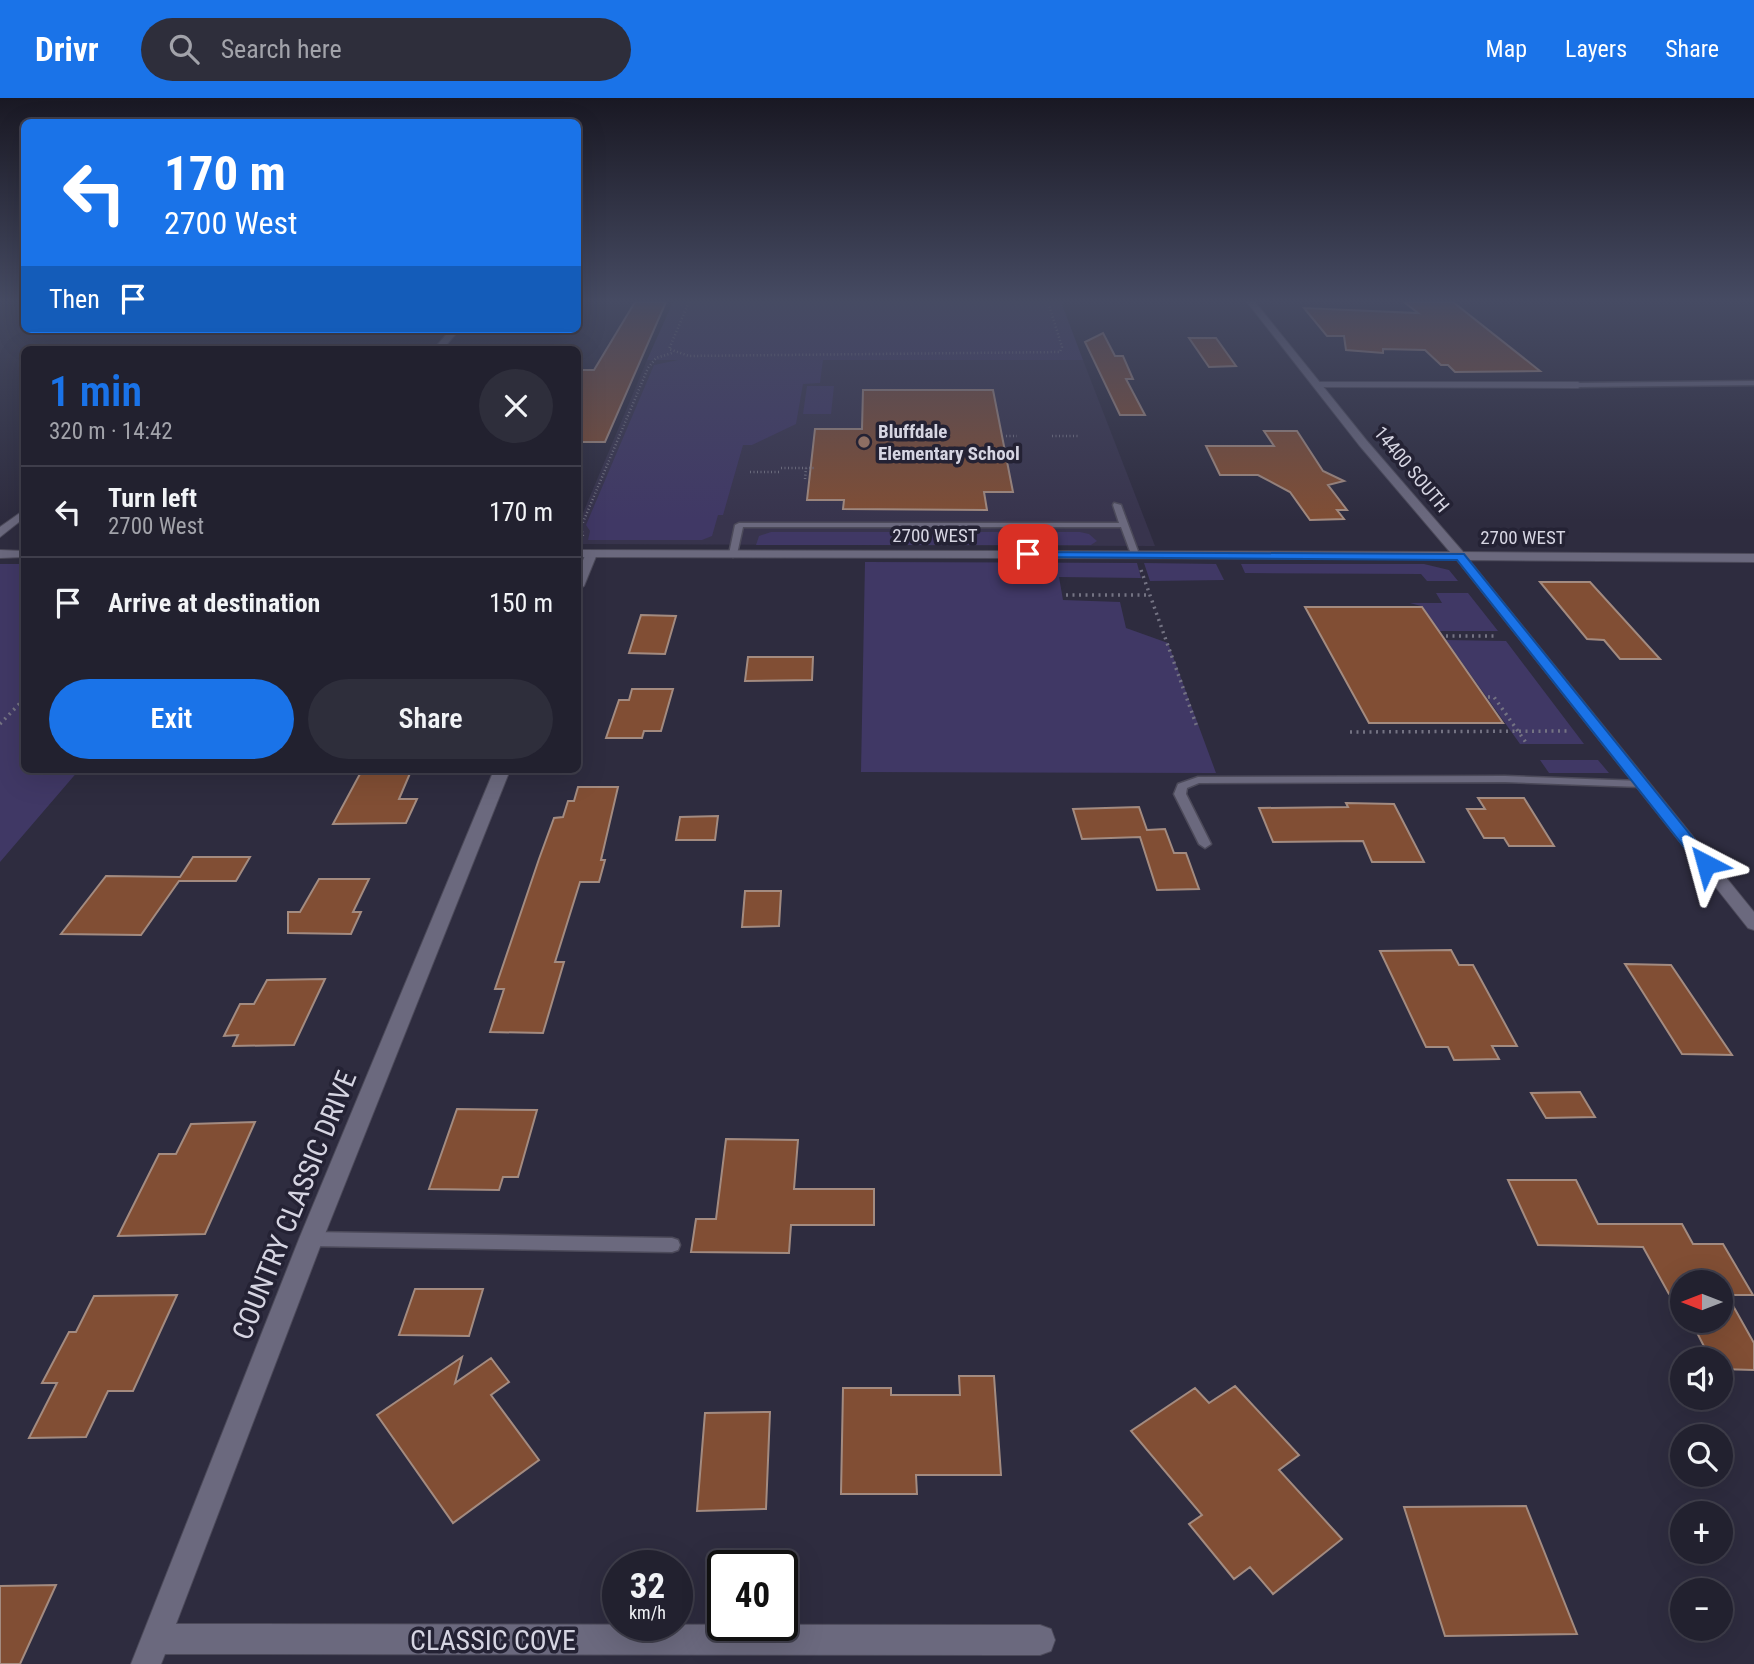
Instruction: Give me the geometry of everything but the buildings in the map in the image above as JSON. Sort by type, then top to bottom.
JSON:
[{"type":"street","name":"14400 SOUTH","points":[[1310,375],[1460,556],[1754,924]]},
{"type":"street","points":[[1317,384],[1578,385]]},
{"type":"street","points":[[0,533],[21,516]]},
{"type":"street","name":"2700 WEST","points":[[583,550],[1138,560],[1460,556],[1754,558]]},
{"type":"street","points":[[0,554],[21,554]]},
{"type":"street","name":"COUNTRY CLASSIC DRIVE","points":[[151,1651],[311,1239],[501,773]]},
{"type":"street","name":"CLASSIC COVE","points":[[151,1651],[1040,1640]]},
{"type":"lane","points":[[1578,385],[1754,383]]},
{"type":"lane","points":[[1117,505],[1138,560]]},
{"type":"lane","points":[[733,554],[739,525],[1124,525]]},
{"type":"lane","points":[[1205,844],[1180,794],[1182,786],[1198,780],[1492,778],[1642,784]]},
{"type":"lane","points":[[311,1239],[672,1245]]},
{"type":"path","points":[[583,550],[581,527],[645,375]]},
{"type":"path","points":[[1006,436],[1017,436]]},
{"type":"path","points":[[1052,436],[1079,436]]},
{"type":"path","points":[[805,479],[806,468]]},
{"type":"path","points":[[750,472],[815,468]]},
{"type":"path","points":[[1138,560],[1197,727]]},
{"type":"path","points":[[1066,595],[1150,595]]},
{"type":"path","points":[[1447,636],[1496,636]]},
{"type":"path","points":[[1488,697],[1494,697],[1527,744]]},
{"type":"path","points":[[0,724],[21,702]]},
{"type":"path","points":[[1350,732],[1568,731]]},
{"type":"shaded area","name":"Bluffdale Elementary School","points":[[641,375],[1089,375],[1155,546],[581,544],[581,518]]},
{"type":"shaded area","points":[[650,375],[821,375],[820,383],[803,384],[796,424],[752,445],[743,445],[723,515],[718,515],[712,536],[702,540],[588,540],[590,531],[586,525]]},
{"type":"shaded area","points":[[807,386],[834,386],[831,414],[803,414]]},
{"type":"shaded area","points":[[771,532],[1080,532],[1089,534],[1097,541],[1091,545],[756,545],[759,536]]},
{"type":"shaded area","points":[[865,562],[1137,563],[1141,578],[1059,577],[1063,600],[1120,602],[1126,628],[1168,643],[1216,773],[861,772]]},
{"type":"shaded area","points":[[1144,563],[1216,564],[1224,580],[1150,581]]},
{"type":"shaded area","points":[[0,564],[21,564],[21,773],[76,773],[0,862]]},
{"type":"shaded area","points":[[1241,564],[1424,564],[1449,570],[1458,581],[1427,581],[1421,574],[1245,573]]},
{"type":"shaded area","points":[[1436,593],[1468,593],[1498,631],[1439,631],[1421,606],[1410,603],[1442,603]]},
{"type":"shaded area","points":[[1446,640],[1506,641],[1584,744],[1520,744]]},
{"type":"shaded area","points":[[1540,760],[1598,760],[1609,773],[1549,773]]},
{"type":"place","name":"Bluffdale Elementary School","points":[[864,442]]},
{"type":"route","points":[[1028,554],[1460,556],[1706,864]]}]
